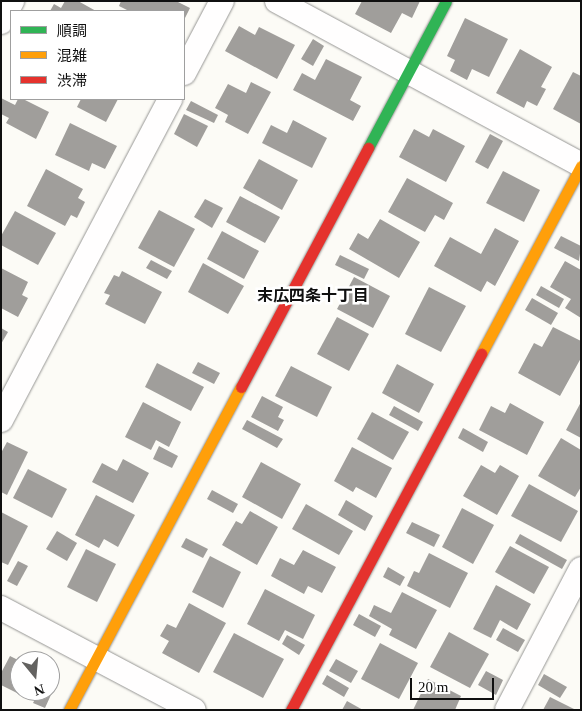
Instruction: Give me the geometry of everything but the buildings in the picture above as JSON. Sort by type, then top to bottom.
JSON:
[{"type":"street","points":[[1,22],[12,1]]},
{"type":"street","points":[[185,71],[222,1]]},
{"type":"street","points":[[277,1],[581,165],[291,710]]},
{"type":"street","points":[[69,710],[410,72],[446,1]]},
{"type":"street","points":[[1,420],[169,100]]},
{"type":"street","points":[[507,710],[581,569]]},
{"type":"street","points":[[1,608],[194,710]]},
{"type":"traffic: fast","points":[[368,148],[446,1]]},
{"type":"traffic: slow","points":[[481,354],[581,166]]},
{"type":"traffic: slow","points":[[69,710],[241,387]]},
{"type":"traffic: jam","points":[[241,387],[368,148]]},
{"type":"traffic: jam","points":[[291,710],[481,354]]},
{"type":"district","name":"末広四条十丁目","points":[[313,296]]}]
